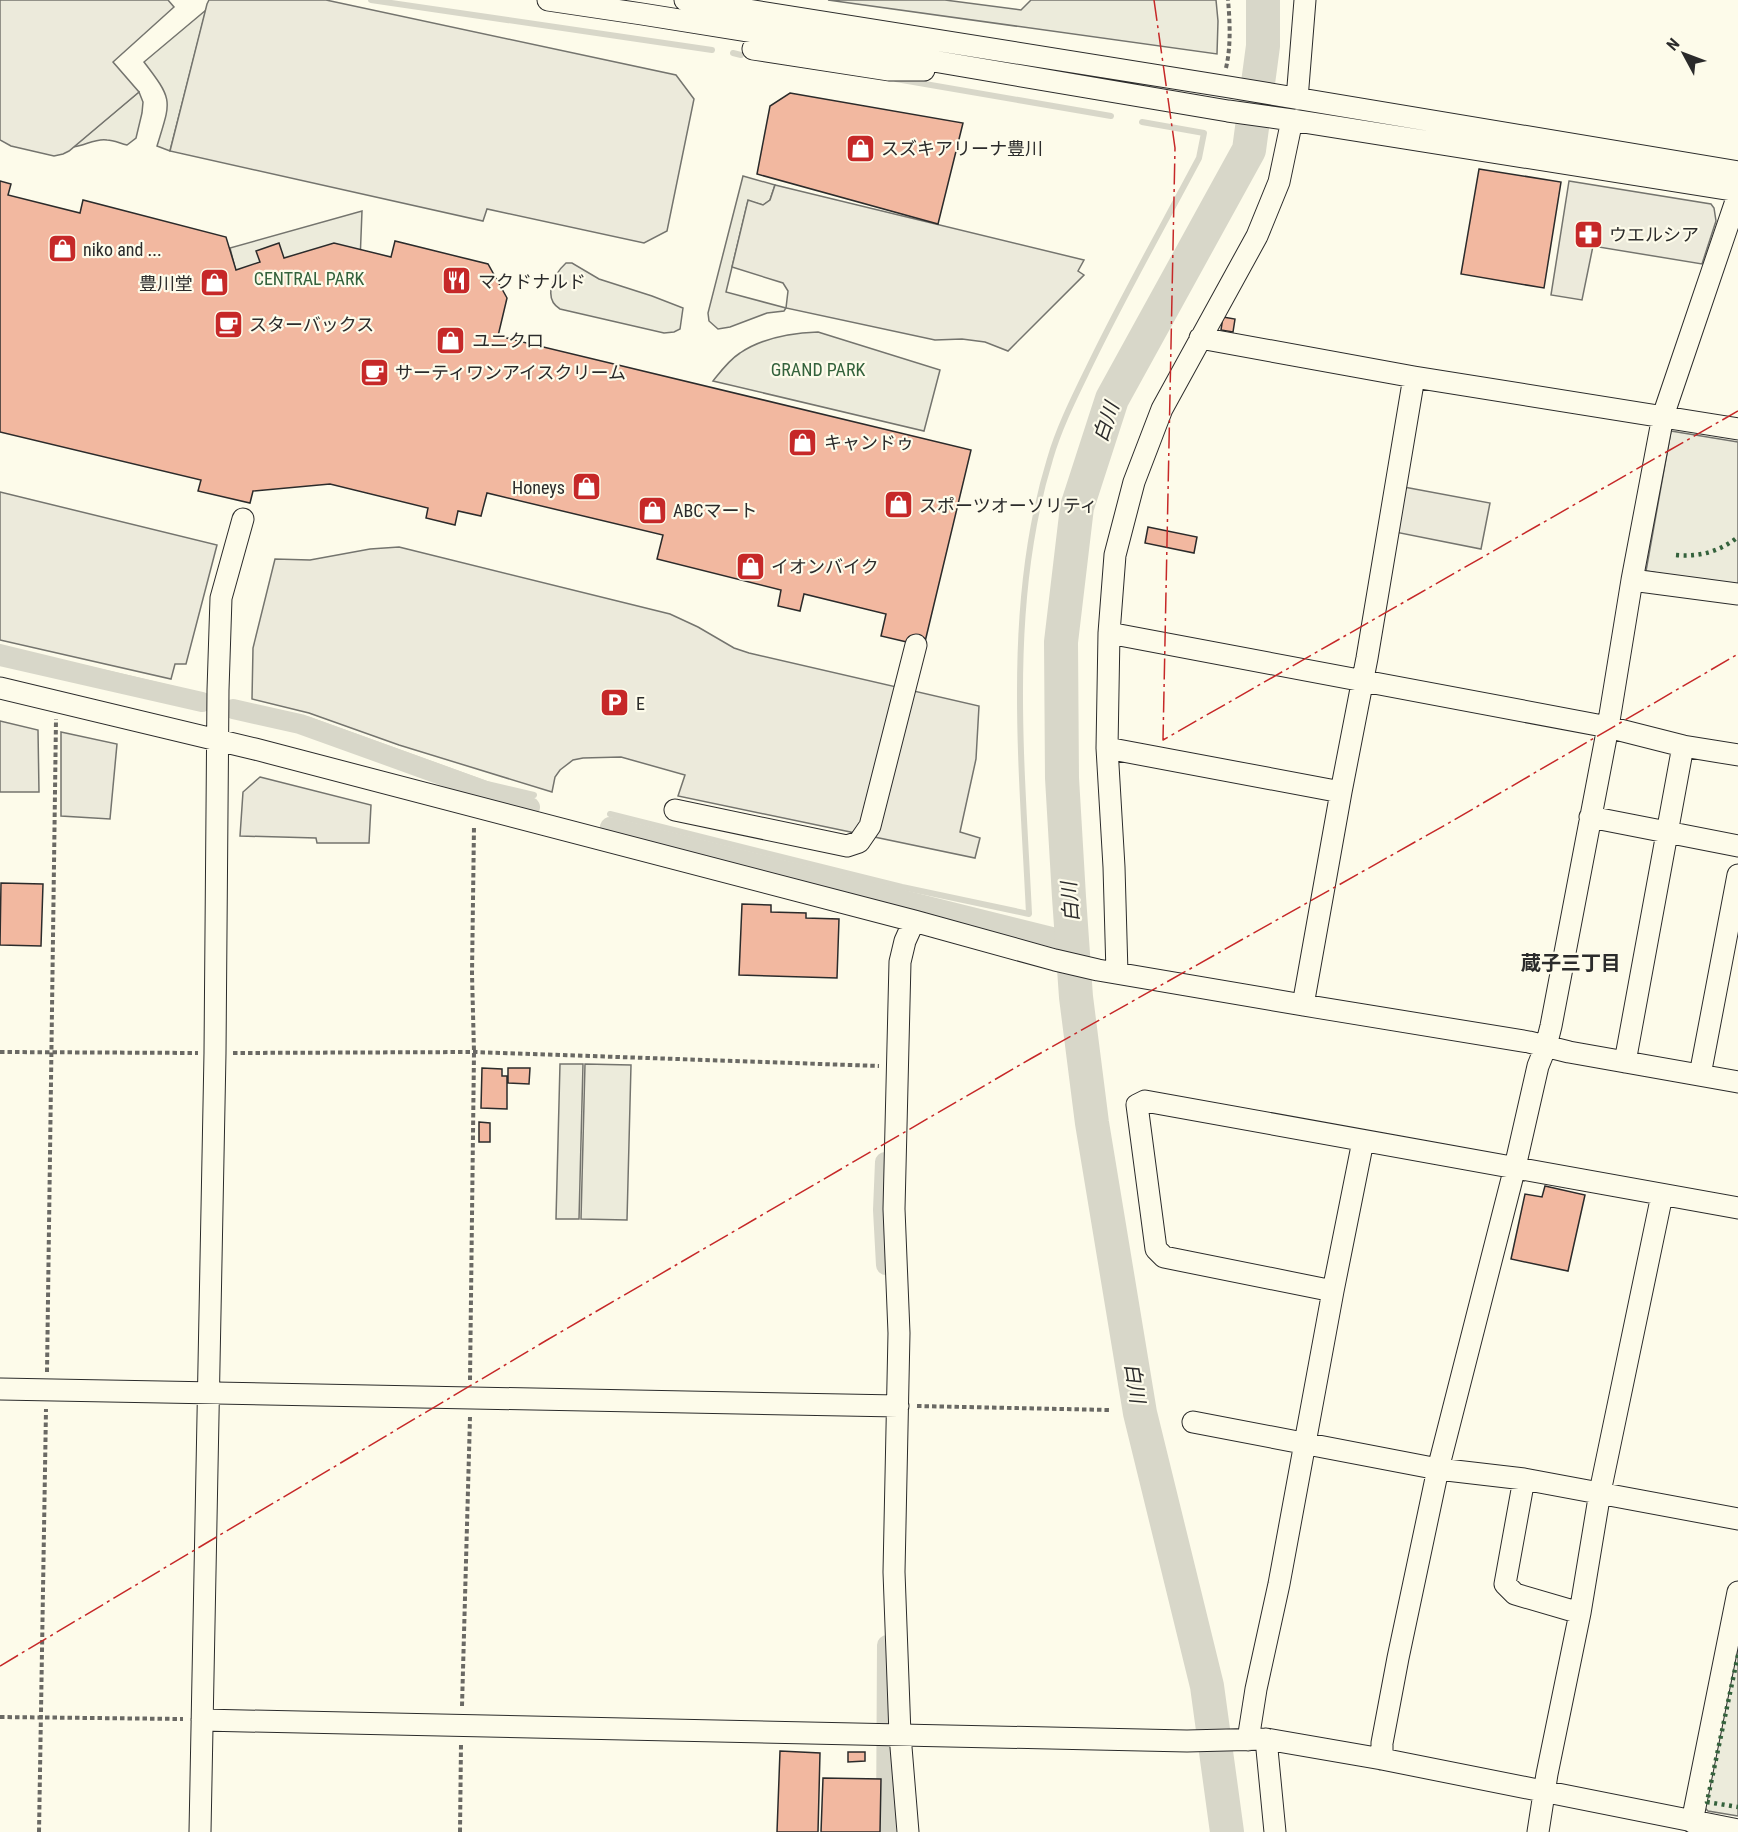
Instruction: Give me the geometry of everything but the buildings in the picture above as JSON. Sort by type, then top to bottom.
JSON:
[{"type":"street","points":[[549,0],[1738,193],[1663,416],[1632,580],[1608,727],[1546,1046],[1538,1066],[1515,1167],[1438,1469],[1398,1658],[1382,1743],[1382,1759]]},
{"type":"street","points":[[685,0],[1225,86],[1738,172]]},
{"type":"street","points":[[1288,97],[1305,0]]},
{"type":"street","points":[[753,49],[889,70],[985,70]]},
{"type":"street","points":[[1107,971],[1114,867],[1107,748],[1109,633],[1115,555],[1134,482],[1162,409],[1257,236],[1279,182],[1285,119]]},
{"type":"street","points":[[1200,338],[1414,377],[1738,429]]},
{"type":"street","points":[[1303,1005],[1414,377]]},
{"type":"street","points":[[200,1832],[221,598],[243,519]]},
{"type":"street","points":[[1632,580],[1738,594]]},
{"type":"street","points":[[1109,633],[1608,727],[1683,746],[1738,755]]},
{"type":"street","points":[[675,810],[847,846],[859,842],[870,826],[916,645]]},
{"type":"street","points":[[0,688],[217,739],[1055,960],[1738,1082]]},
{"type":"street","points":[[1625,1062],[1683,746]]},
{"type":"street","points":[[1107,748],[1341,792]]},
{"type":"street","points":[[1590,817],[1738,846]]},
{"type":"street","points":[[1700,1076],[1738,875]]},
{"type":"street","points":[[908,1832],[891,1735],[894,1572],[890,1406],[899,1333],[894,1209],[900,962],[905,940],[914,921]]},
{"type":"street","points":[[1333,1291],[1164,1257],[1156,1249],[1137,1105],[1145,1101],[1738,1208]]},
{"type":"street","points":[[1275,1832],[1257,1740],[1256,1689],[1279,1584],[1333,1291],[1364,1141]]},
{"type":"street","points":[[1538,1832],[1547,1774],[1580,1613],[1600,1492],[1662,1195]]},
{"type":"street","points":[[0,1389],[890,1406]]},
{"type":"street","points":[[1193,1422],[1438,1469],[1524,1479],[1600,1492],[1738,1520]]},
{"type":"street","points":[[1524,1479],[1505,1584],[1515,1594],[1580,1613]]},
{"type":"street","points":[[1692,1822],[1733,1635],[1738,1592]]},
{"type":"street","points":[[202,1720],[1187,1741],[1257,1740],[1382,1759],[1738,1830]]},
{"type":"path","points":[[1225,86],[1228,59],[1228,0]]},
{"type":"path","points":[[39,1832],[56,710]]},
{"type":"path","points":[[460,1832],[470,1397],[474,807]]},
{"type":"path","points":[[0,1052],[474,1052],[898,1066]]},
{"type":"path","points":[[890,1406],[1109,1410]]},
{"type":"path","points":[[0,1717],[202,1720]]},
{"type":"green space","points":[[828,0],[945,0],[1021,10],[1031,0],[1216,0],[1217,54]]},
{"type":"green space","points":[[206,10],[170,151],[157,146],[167,109],[165,94],[144,62]]},
{"type":"green space","points":[[139,92],[143,102],[136,138],[127,145],[103,140],[73,147]]},
{"type":"green space","points":[[743,176],[775,185],[770,200],[763,205],[748,201],[726,292],[786,308],[784,311],[767,313],[730,327],[718,329],[709,321],[708,313]]},
{"type":"green space","name":"CENTRAL PARK","points":[[362,211],[357,338],[247,316],[230,248]]},
{"type":"green space","points":[[566,263],[572,263],[599,279],[683,308],[680,329],[664,333],[560,309],[552,299],[551,293],[557,273]]},
{"type":"green space","name":"GRAND PARK","points":[[818,332],[940,370],[924,431],[713,381],[732,359],[749,348],[767,340],[788,335]]},
{"type":"green space","points":[[1671,431],[1738,442],[1738,587],[1646,571]]},
{"type":"green space","points":[[560,1064],[583,1064],[579,1219],[556,1219]]},
{"type":"green space","points":[[585,1064],[631,1065],[627,1220],[581,1219]]},
{"type":"green space","points":[[1738,1650],[1738,1816],[1708,1811],[1703,1806],[1733,1654]]},
{"type":"shaded area","points":[[0,0],[168,0],[174,7],[113,62],[139,92],[69,151],[54,156],[11,146],[0,140]]},
{"type":"shaded area","points":[[209,0],[326,0],[676,75],[694,99],[667,231],[644,243],[487,209],[483,221],[170,151]]},
{"type":"shaded area","points":[[1569,181],[1711,204],[1716,221],[1702,264],[1593,246],[1582,300],[1551,295]]},
{"type":"shaded area","points":[[775,185],[1084,260],[1078,271],[1084,275],[1008,351],[985,342],[962,339],[935,340],[786,308],[788,291],[783,283],[732,267],[748,200],[763,205],[770,200]]},
{"type":"shaded area","points":[[1404,487],[1490,503],[1481,549],[1395,532]]},
{"type":"shaded area","points":[[0,492],[217,545],[186,664],[175,664],[171,679],[0,640]]},
{"type":"shaded area","name":"E","points":[[399,547],[670,614],[734,648],[749,653],[979,706],[976,759],[960,832],[980,838],[975,858],[678,796],[685,775],[621,757],[573,760],[555,777],[552,792],[399,745],[309,713],[252,699],[253,648],[275,559],[310,560],[370,549]]},
{"type":"shaded area","points":[[0,721],[38,730],[39,792],[0,792]]},
{"type":"shaded area","points":[[61,732],[117,744],[110,819],[61,816]]},
{"type":"shaded area","points":[[260,777],[371,805],[369,843],[317,843],[316,838],[240,836],[243,792]]},
{"type":"waterway","points":[[371,0],[712,50]]},
{"type":"waterway","name":"白川","points":[[1227,1832],[1207,1686],[1140,1413],[1092,1123],[1076,997],[1069,897],[1062,778],[1061,642],[1077,507],[1112,399],[1249,150],[1263,46],[1263,0]]},
{"type":"waterway","points":[[733,53],[741,55]]},
{"type":"waterway","points":[[896,79],[1111,116]]},
{"type":"waterway","points":[[610,814],[902,887],[1029,914],[1020,685],[1027,571],[1036,514],[1050,459],[1069,410],[1117,311],[1199,158],[1204,133],[1142,122]]},
{"type":"waterway","points":[[0,647],[202,696]]},
{"type":"waterway","points":[[0,656],[202,702]]},
{"type":"waterway","points":[[233,703],[310,720],[487,784],[534,795]]},
{"type":"waterway","points":[[233,709],[300,724],[530,807]]},
{"type":"waterway","points":[[610,827],[1072,942]]},
{"type":"waterway","points":[[885,1162],[883,1210],[886,1265]]},
{"type":"waterway","points":[[886,1832],[887,1645]]},
{"type":"hedge","points":[[1676,555],[1708,552],[1738,537]]},
{"type":"hedge","points":[[1738,1655],[1707,1802],[1738,1807]]},
{"type":"power","points":[[1154,0],[1175,148],[1163,740],[1738,411]]},
{"type":"power","points":[[0,1666],[547,1340],[1032,1058],[1454,820],[1738,654]]},
{"type":"place","name":"スズキアリーナ豊川","points":[[860,148]]},
{"type":"place","name":"ウエルシア","points":[[1588,234]]},
{"type":"place","name":"niko and ...","points":[[62,249]]},
{"type":"place","name":"マクドナルド","points":[[457,281]]},
{"type":"place","name":"豊川堂","points":[[214,283]]},
{"type":"place","name":"スターバックス","points":[[228,324]]},
{"type":"place","name":"ユニクロ","points":[[451,340]]},
{"type":"place","name":"サーティワンアイスクリーム","points":[[374,372]]},
{"type":"place","name":"キャンドゥ","points":[[803,442]]},
{"type":"place","name":"Honeys","points":[[586,487]]},
{"type":"place","name":"スポーツオーソリティ","points":[[898,505]]},
{"type":"place","name":"ABCマート","points":[[652,510]]},
{"type":"place","name":"イオンバイク","points":[[750,566]]},
{"type":"place","name":"E","points":[[615,703]]},
{"type":"district","name":"蔵子三丁目","points":[[1571,963]]}]
